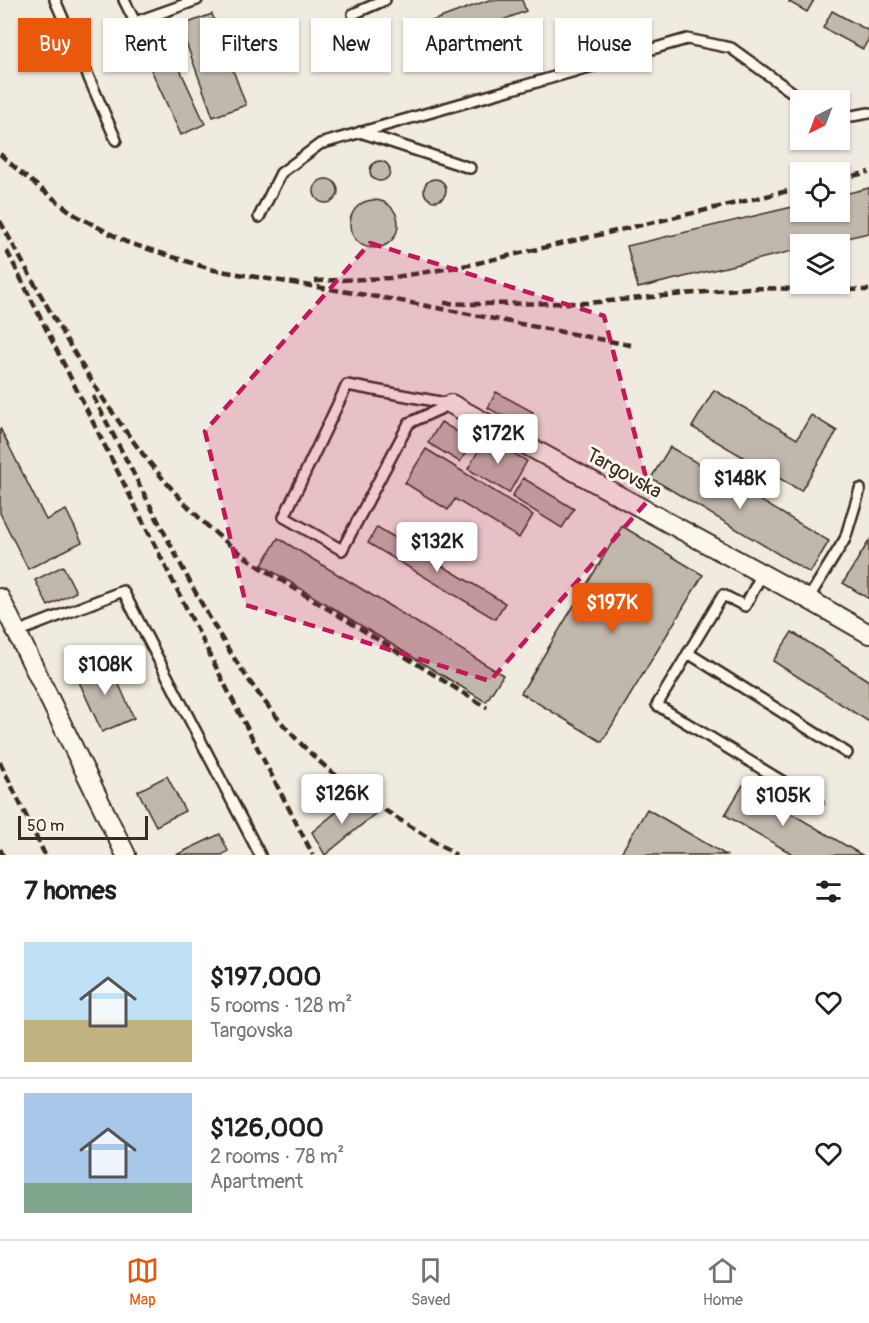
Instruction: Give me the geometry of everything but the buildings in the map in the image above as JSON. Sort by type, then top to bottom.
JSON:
[{"type":"street","name":"Targovska","points":[[451,404],[869,634]]},
{"type":"street","points":[[0,598],[126,855]]},
{"type":"lane","points":[[55,0],[116,140]]},
{"type":"lane","points":[[124,0],[135,22],[197,0]]},
{"type":"lane","points":[[353,14],[385,0]]},
{"type":"lane","points":[[259,217],[281,173],[321,144],[687,39],[731,48],[790,91]]},
{"type":"lane","points":[[850,116],[869,113]]},
{"type":"lane","points":[[360,132],[470,168]]},
{"type":"lane","points":[[347,386],[451,404],[409,423],[342,550],[284,517],[347,386]]},
{"type":"lane","points":[[808,599],[845,539],[860,489]]},
{"type":"lane","points":[[762,574],[745,606],[723,595],[657,705],[818,804]]},
{"type":"lane","points":[[17,632],[123,591],[260,855]]},
{"type":"lane","points":[[688,653],[847,753]]},
{"type":"highlighted area","points":[[370,243],[604,316],[651,497],[490,681],[246,605],[205,431]]},
{"type":"railway","points":[[0,154],[75,215],[126,242],[214,270],[396,300],[635,346]]},
{"type":"railway","points":[[850,177],[869,172]]},
{"type":"railway","points":[[315,281],[390,278],[469,265],[790,191]]},
{"type":"railway","points":[[0,221],[94,385],[148,461],[179,497],[212,530],[239,552],[487,708]]},
{"type":"railway","points":[[7,251],[313,855]]},
{"type":"railway","points":[[444,303],[588,303],[748,288],[869,290]]},
{"type":"railway","points":[[93,396],[216,629],[255,689],[277,717],[301,744],[342,780],[456,855]]},
{"type":"railway","points":[[0,762],[45,855]]},
{"type":"railway","points":[[0,849],[3,855]]}]
